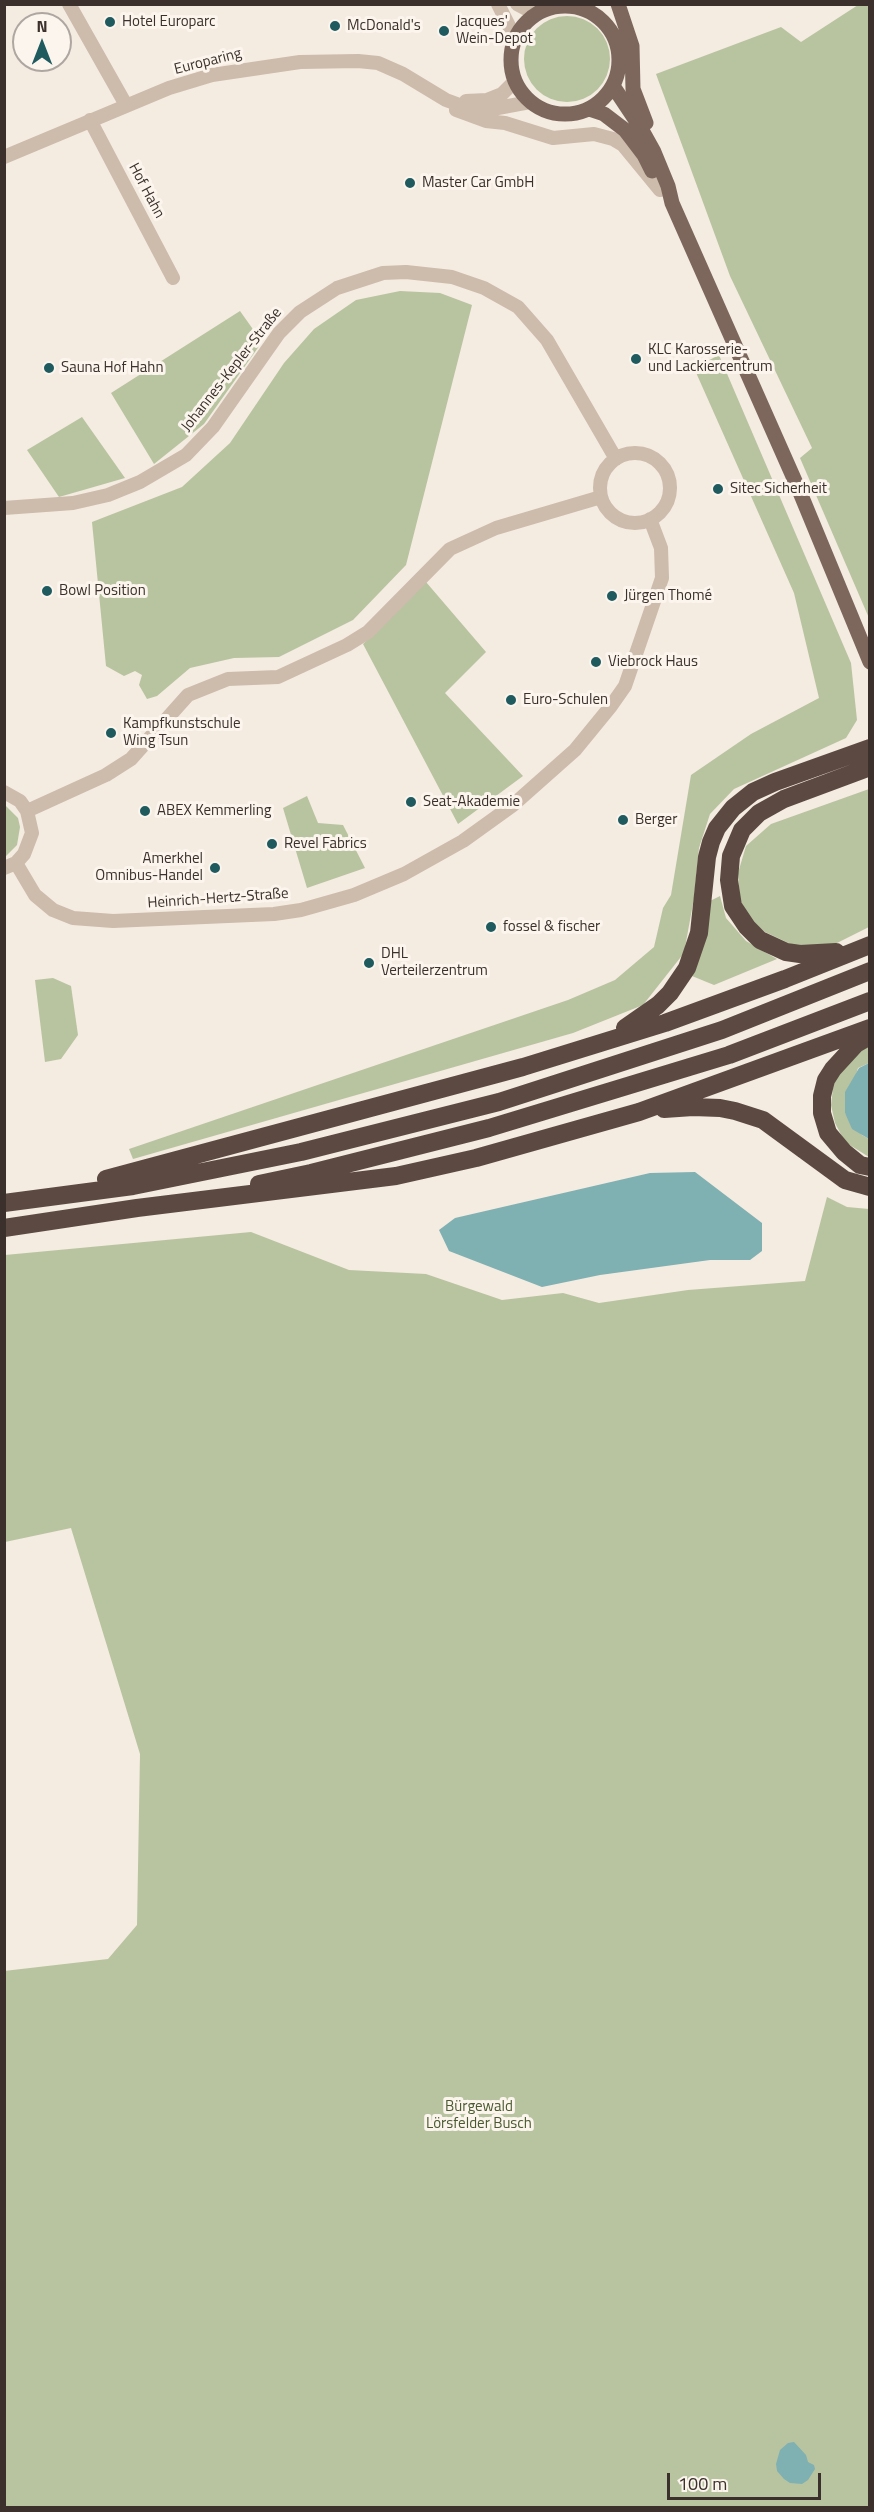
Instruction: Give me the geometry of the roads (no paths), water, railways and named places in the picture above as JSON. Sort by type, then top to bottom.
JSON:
[{"type":"highway","points":[[608,1039],[658,1005],[670,993],[687,968],[699,933],[707,856],[711,842],[717,828],[733,808],[753,792],[868,746]]},
{"type":"highway","points":[[869,945],[814,954],[786,952],[772,947],[760,940],[739,918],[733,906],[729,880],[731,856],[737,839],[759,813],[784,799],[870,767]]},
{"type":"highway","points":[[29,1200],[512,1070],[664,1023],[869,945]]},
{"type":"highway","points":[[4,1203],[133,1186],[301,1152],[499,1102],[722,1029],[870,971]]},
{"type":"highway","points":[[137,1208],[311,1173],[489,1128],[729,1055],[870,1000]]},
{"type":"highway","points":[[4,1228],[137,1208],[396,1176],[476,1158],[639,1112],[870,1028]]},
{"type":"highway","points":[[870,1036],[856,1044],[826,1080],[822,1096],[822,1113],[828,1133],[844,1152],[860,1165],[870,1167]]},
{"type":"highway","points":[[639,1112],[693,1107],[735,1111],[763,1120],[845,1180],[870,1187]]},
{"type":"main road","points":[[618,4],[632,46],[633,89],[647,125],[654,152]]},
{"type":"main road","points":[[572,5],[599,11],[611,31],[618,48],[619,68],[613,86],[589,109],[567,114],[548,111],[530,102],[515,81],[511,67],[511,52],[515,38],[524,24],[536,14],[559,6],[572,5]]},
{"type":"main road","points":[[613,86],[654,152],[668,186],[672,203],[799,490],[870,662]]},
{"type":"main road","points":[[589,109],[612,119],[633,138],[644,155],[660,190],[672,203]]},
{"type":"street","points":[[69,4],[126,105]]},
{"type":"street","points":[[498,4],[515,38]]},
{"type":"street","points":[[517,4],[536,14]]},
{"type":"street","name":"Europaring","points":[[4,157],[169,88],[212,75],[300,62],[358,61],[378,63],[426,87]]},
{"type":"street","points":[[426,87],[468,101],[487,100],[502,94],[515,81]]},
{"type":"street","points":[[426,87],[446,100],[465,107],[487,110],[530,102]]},
{"type":"street","points":[[426,87],[443,103],[486,122],[505,123],[553,138],[594,134],[613,139],[623,145],[660,190]]},
{"type":"street","name":"Hof Hahn","points":[[90,120],[173,278]]},
{"type":"street","name":"Johannes-Kepler-Straße","points":[[4,508],[73,503],[108,495],[140,482],[186,455],[213,427],[279,333],[300,312],[337,288],[383,273],[406,272],[452,277],[484,288],[518,307],[547,340],[616,459]]},
{"type":"street","points":[[626,454],[649,456],[665,471],[669,481],[666,503],[650,519],[641,522],[621,519],[605,506],[601,497],[602,475],[616,459],[626,454]]},
{"type":"street","points":[[27,811],[106,775],[131,759],[188,695],[228,679],[278,677],[347,645],[368,632],[450,549],[496,528],[601,497]]},
{"type":"street","name":"Heinrich-Hertz-Straße","points":[[10,865],[35,895],[53,910],[73,918],[113,921],[274,914],[302,910],[354,896],[404,874],[463,841],[513,806],[575,750],[612,706],[625,686],[662,578],[661,548],[650,519]]},
{"type":"street","points":[[4,792],[20,801],[27,811],[32,833],[24,855],[10,865]]},
{"type":"water","points":[[869,1063],[869,1139],[852,1129],[845,1113],[845,1092],[859,1068]]},
{"type":"water","points":[[695,1172],[762,1223],[762,1251],[750,1260],[710,1260],[600,1275],[542,1287],[449,1251],[439,1230],[455,1218],[650,1173]]},
{"type":"water","points":[[794,2442],[815,2469],[808,2480],[802,2484],[790,2483],[777,2471],[776,2464],[780,2450],[788,2443]]},
{"type":"place","name":"Hotel Europarc","points":[[110,22]]},
{"type":"place","name":"McDonald's","points":[[335,26]]},
{"type":"place","name":"Jacques' Wein-Depot","points":[[444,31]]},
{"type":"place","name":"Master Car GmbH","points":[[410,183]]},
{"type":"place","name":"KLC Karosserie- und Lackiercentrum","points":[[636,359]]},
{"type":"place","name":"Sauna Hof Hahn","points":[[49,368]]},
{"type":"place","name":"Sitec Sicherheit","points":[[718,489]]},
{"type":"place","name":"Bowl Position","points":[[47,591]]},
{"type":"place","name":"Jürgen Thomé","points":[[612,596]]},
{"type":"place","name":"Viebrock Haus","points":[[596,662]]},
{"type":"place","name":"Euro-Schulen","points":[[511,700]]},
{"type":"place","name":"Kampfkunstschule Wing Tsun","points":[[111,733]]},
{"type":"place","name":"Seat-Akademie","points":[[411,802]]},
{"type":"place","name":"ABEX Kemmerling","points":[[145,811]]},
{"type":"place","name":"Berger","points":[[623,820]]},
{"type":"place","name":"Revel Fabrics","points":[[272,844]]},
{"type":"place","name":"Amerkhel Omnibus-Handel","points":[[215,868]]},
{"type":"place","name":"fossel & fischer","points":[[491,927]]},
{"type":"place","name":"DHL Verteilerzentrum","points":[[369,963]]},
{"type":"park label","name":"Bürgewald Lörsfelder Busch","points":[[479,2116]]}]
